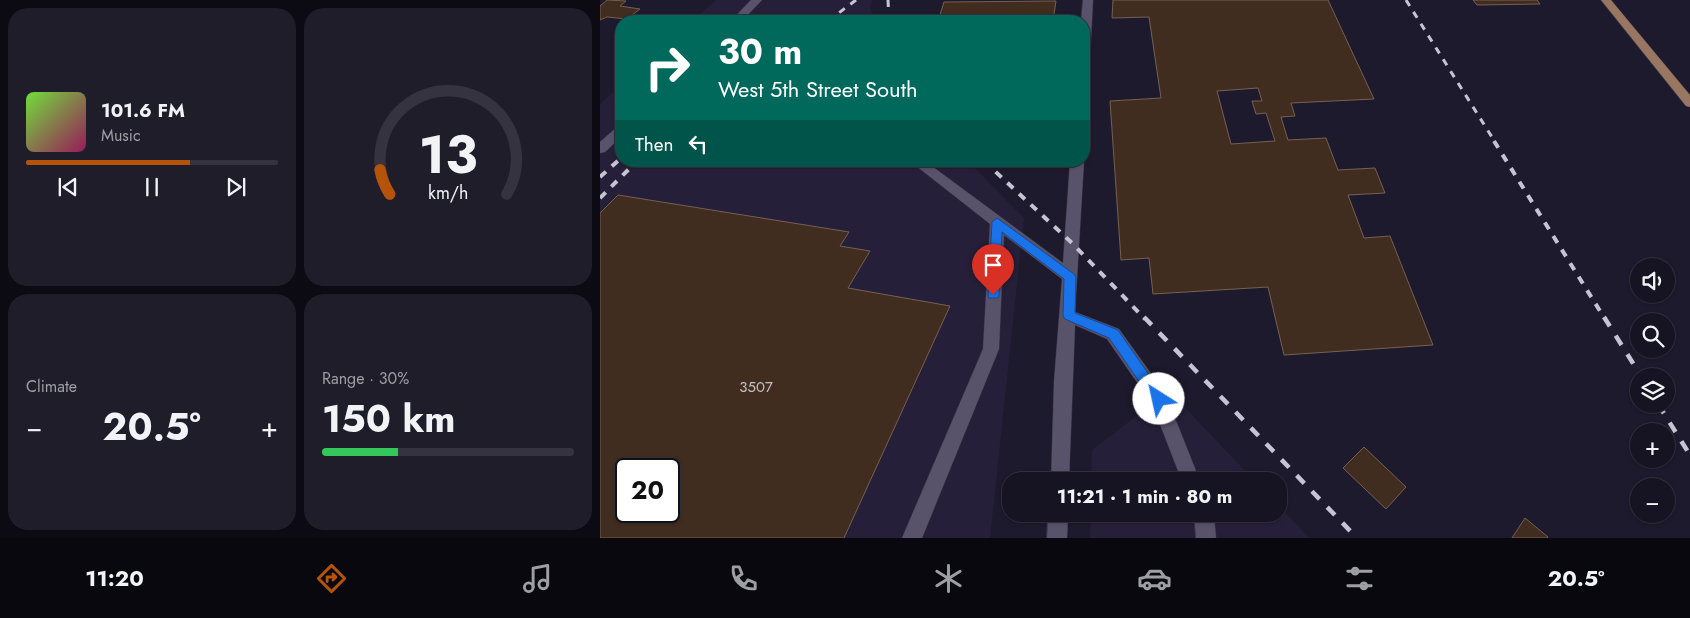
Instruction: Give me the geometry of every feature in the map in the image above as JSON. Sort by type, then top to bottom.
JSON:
[{"type":"main road","points":[[1606,0],[1690,103]]},
{"type":"street","points":[[742,15],[757,0]]},
{"type":"street","points":[[1087,15],[1088,0]]},
{"type":"street","points":[[600,148],[615,135]]},
{"type":"street","points":[[924,167],[1070,277]]},
{"type":"street","points":[[1060,472],[1063,382],[1069,316],[1077,167]]},
{"type":"street","points":[[912,538],[990,349],[997,222]]},
{"type":"street","points":[[1069,316],[1113,334],[1159,399],[1187,472]]},
{"type":"street","points":[[1058,522],[1058,538]]},
{"type":"street","points":[[1205,522],[1206,538]]},
{"type":"shaded area","points":[[716,0],[872,0],[870,6],[872,15],[699,15]]},
{"type":"shaded area","points":[[615,90],[615,167],[974,167],[1024,218],[990,538],[600,538],[600,104]]},
{"type":"shaded area","points":[[1169,391],[1246,472],[1091,472],[1092,450]]},
{"type":"shaded area","points":[[1287,515],[1309,538],[1090,538],[1091,522],[1287,522]]},
{"type":"building","points":[[607,0],[626,1],[620,6],[640,9],[632,15],[615,15],[615,18],[607,17],[600,20],[600,6]]},
{"type":"building","points":[[1113,0],[1328,0],[1374,99],[1291,103],[1295,116],[1281,117],[1288,140],[1326,138],[1338,170],[1375,168],[1385,193],[1348,195],[1364,238],[1390,236],[1433,345],[1284,355],[1268,287],[1153,294],[1149,258],[1121,260],[1110,101],[1161,98],[1149,17],[1112,18]],"holes":[[[1258,88],[1262,101],[1252,101],[1256,114],[1266,113],[1275,141],[1231,144],[1217,91]]]},
{"type":"building","points":[[1473,0],[1537,0],[1540,4],[1477,5]]},
{"type":"building","points":[[1056,1],[1054,15],[940,15],[944,2]]},
{"type":"building","points":[[618,195],[849,232],[840,246],[870,251],[848,288],[950,306],[844,538],[600,538],[600,213]]},
{"type":"building","points":[[1364,447],[1406,487],[1386,509],[1343,468]]},
{"type":"building","points":[[1525,518],[1548,537],[1512,538]]},
{"type":"railway","points":[[836,15],[856,0]]},
{"type":"railway","points":[[888,0],[889,15]]},
{"type":"railway","points":[[1406,0],[1495,142]]},
{"type":"railway","points":[[1494,141],[1605,319]]},
{"type":"railway","points":[[600,177],[615,163]]},
{"type":"railway","points":[[600,198],[631,167]]},
{"type":"railway","points":[[990,167],[1072,243],[1145,319]]},
{"type":"railway","points":[[1144,317],[1357,538]]},
{"type":"railway","points":[[1604,317],[1636,368]]},
{"type":"railway","points":[[1664,413],[1690,455]]},
{"type":"route","points":[[993,295],[997,222],[1070,277],[1069,316],[1113,334],[1159,399]]}]
